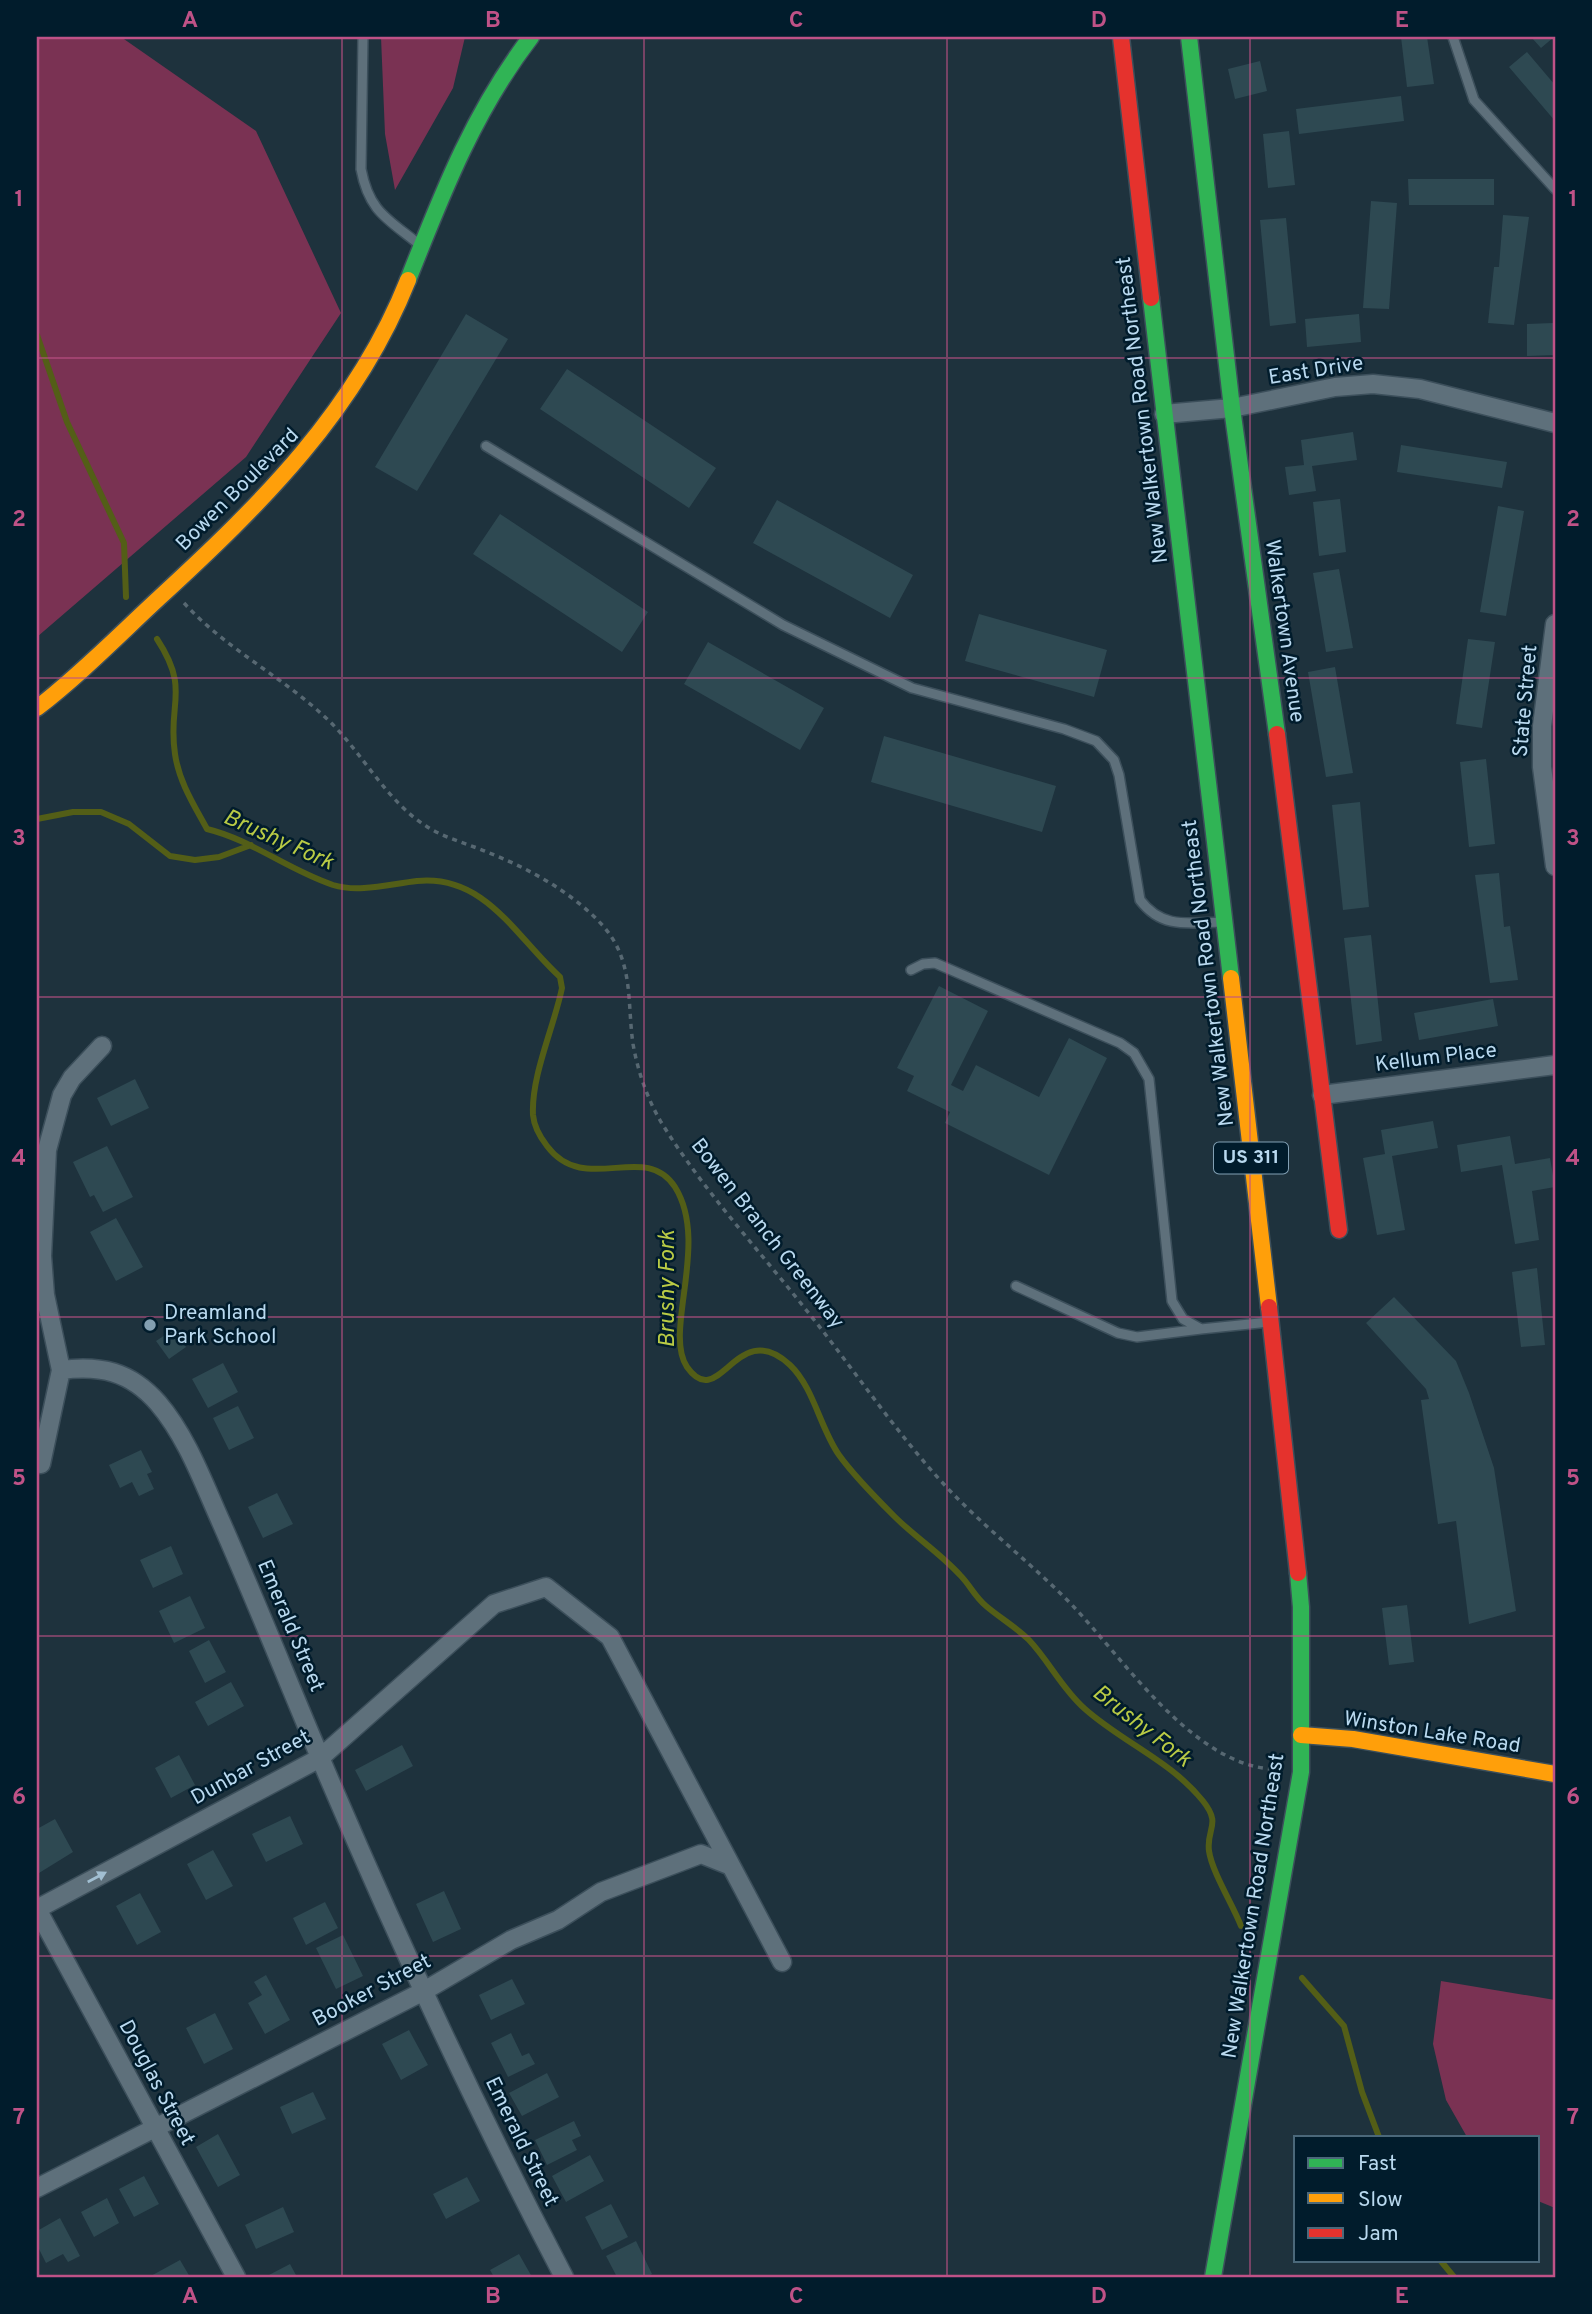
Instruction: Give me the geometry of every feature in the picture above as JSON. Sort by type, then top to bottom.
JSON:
[{"type":"street","name":"Bowen Boulevard","points":[[37,708],[170,588],[283,480],[330,424],[375,352],[469,132],[531,37]]},
{"type":"street","name":"New Walkertown Road Northeast","points":[[1121,37],[1298,1559],[1301,1772],[1213,2277]]},
{"type":"street","name":"Walkertown Avenue","points":[[1189,37],[1232,408],[1299,889],[1339,1230]]},
{"type":"street","name":"East Drive","points":[[1164,414],[1232,408],[1335,387],[1373,384],[1420,389],[1555,423]]},
{"type":"street","name":"State Street","points":[[1555,624],[1549,727],[1542,767],[1555,866]]},
{"type":"street","points":[[41,1464],[61,1370],[45,1295],[42,1256],[47,1150],[52,1122],[62,1095],[72,1078],[102,1046]]},
{"type":"street","name":"Kellum Place","points":[[1322,1095],[1555,1065]]},
{"type":"street","name":"Emerald Street","points":[[61,1370],[90,1367],[117,1374],[158,1403],[174,1426],[197,1468],[320,1758],[424,1991],[476,2103],[564,2277]]},
{"type":"street","name":"Dunbar Street","points":[[37,1909],[320,1758],[494,1604],[546,1587],[611,1637],[731,1866]]},
{"type":"street","name":"Winston Lake Road","points":[[1301,1735],[1353,1739],[1555,1774]]},
{"type":"street","name":"Booker Street","points":[[37,2188],[424,1991],[511,1940],[558,1920],[601,1892],[701,1854],[731,1866]]},
{"type":"street","points":[[731,1866],[782,1962]]},
{"type":"street","name":"Douglas Street","points":[[37,1909],[236,2277]]},
{"type":"lane","points":[[363,37],[361,169],[364,187],[372,206],[421,246]]},
{"type":"lane","points":[[1453,37],[1474,100],[1555,190]]},
{"type":"lane","points":[[486,446],[783,625],[864,665],[912,688],[1064,729],[1096,741],[1114,760],[1119,775],[1140,900],[1150,914],[1166,922],[1224,922]]},
{"type":"lane","points":[[911,970],[923,964],[935,963],[1120,1043],[1134,1053],[1149,1079],[1172,1301],[1183,1319],[1201,1329]]},
{"type":"lane","points":[[1016,1286],[1118,1333],[1137,1337],[1271,1322]]},
{"type":"path","name":"Bowen Branch Greenway","points":[[170,588],[209,628],[324,716],[411,815],[436,832],[518,865],[575,901],[601,924],[618,949],[627,969],[638,1070],[662,1123],[737,1228],[954,1495],[1081,1615],[1170,1715],[1203,1739],[1250,1765],[1272,1769],[1279,1761]]},
{"type":"shaded area","points":[[37,37],[121,37],[256,131],[341,313],[246,457],[37,637]]},
{"type":"shaded area","points":[[381,37],[465,37],[453,88],[395,190],[385,134]]},
{"type":"shaded area","points":[[1441,1981],[1555,2000],[1555,2208],[1540,2202],[1540,2136],[1466,2136],[1446,2100],[1433,2044]]},
{"type":"building","points":[[1401,37],[1427,37],[1434,84],[1407,87]]},
{"type":"building","points":[[1531,37],[1554,37],[1541,48]]},
{"type":"building","points":[[1527,52],[1555,85],[1555,121],[1509,67]]},
{"type":"building","points":[[1260,61],[1267,91],[1235,99],[1228,69]]},
{"type":"building","points":[[1401,96],[1404,121],[1299,134],[1296,109]]},
{"type":"building","points":[[1289,131],[1295,185],[1268,188],[1263,134]]},
{"type":"building","points":[[1408,179],[1494,179],[1494,205],[1409,205]]},
{"type":"building","points":[[1371,201],[1397,203],[1389,309],[1363,308]]},
{"type":"building","points":[[1503,215],[1529,217],[1514,325],[1488,323],[1494,267],[1499,267]]},
{"type":"building","points":[[1286,218],[1296,323],[1270,326],[1260,220]]},
{"type":"building","points":[[466,314],[508,339],[417,491],[375,467]]},
{"type":"building","points":[[1359,314],[1361,342],[1307,347],[1305,319]]},
{"type":"building","points":[[1553,323],[1555,355],[1527,356],[1527,324]]},
{"type":"building","points":[[567,369],[716,468],[689,508],[540,409]]},
{"type":"building","points":[[1353,432],[1357,460],[1312,466],[1316,491],[1289,495],[1285,467],[1304,465],[1301,440]]},
{"type":"building","points":[[1401,445],[1507,462],[1502,488],[1397,472]]},
{"type":"building","points":[[1340,499],[1346,552],[1319,556],[1313,502]]},
{"type":"building","points":[[777,500],[913,575],[890,618],[753,543]]},
{"type":"building","points":[[1498,506],[1524,511],[1506,616],[1480,612]]},
{"type":"building","points":[[500,514],[648,612],[622,652],[473,554]]},
{"type":"building","points":[[1339,569],[1353,648],[1326,652],[1313,573]]},
{"type":"building","points":[[979,614],[1107,650],[1094,697],[965,661]]},
{"type":"building","points":[[1468,639],[1495,642],[1482,728],[1456,724]]},
{"type":"building","points":[[708,642],[824,708],[800,750],[684,684]]},
{"type":"building","points":[[1335,667],[1353,773],[1326,777],[1308,672]]},
{"type":"building","points":[[884,736],[1056,786],[1042,832],[871,782]]},
{"type":"building","points":[[1486,759],[1495,844],[1469,847],[1460,762]]},
{"type":"building","points":[[1360,802],[1369,907],[1343,910],[1332,805]]},
{"type":"building","points":[[1499,873],[1504,927],[1510,926],[1518,980],[1490,983],[1475,875]]},
{"type":"building","points":[[1371,935],[1382,1041],[1356,1045],[1344,938]]},
{"type":"building","points":[[939,986],[988,1011],[951,1085],[963,1091],[976,1065],[1039,1097],[1069,1038],[1107,1058],[1049,1175],[945,1123],[950,1112],[907,1091],[914,1076],[897,1068]]},
{"type":"building","points":[[1493,999],[1498,1026],[1419,1040],[1414,1013]]},
{"type":"building","points":[[135,1079],[149,1108],[111,1126],[97,1098]]},
{"type":"building","points":[[1433,1121],[1438,1148],[1392,1156],[1405,1230],[1377,1235],[1363,1158],[1385,1154],[1381,1130]]},
{"type":"building","points":[[1510,1136],[1515,1164],[1550,1158],[1555,1187],[1532,1191],[1539,1240],[1515,1244],[1502,1165],[1461,1172],[1457,1145]]},
{"type":"building","points":[[107,1146],[133,1197],[103,1212],[94,1195],[90,1197],[73,1162]]},
{"type":"building","points":[[116,1218],[143,1267],[116,1281],[90,1232]]},
{"type":"building","points":[[1537,1268],[1545,1345],[1521,1347],[1512,1272]]},
{"type":"building","points":[[1394,1297],[1456,1361],[1469,1393],[1494,1468],[1516,1611],[1469,1624],[1456,1521],[1438,1524],[1421,1400],[1429,1399],[1426,1389],[1366,1323]]},
{"type":"building","points":[[174,1329],[186,1347],[169,1359],[156,1341]]},
{"type":"building","points":[[223,1363],[238,1392],[208,1408],[192,1379]]},
{"type":"building","points":[[238,1406],[254,1438],[229,1450],[213,1418]]},
{"type":"building","points":[[141,1450],[152,1472],[147,1474],[154,1489],[139,1496],[132,1482],[120,1488],[109,1465]]},
{"type":"building","points":[[277,1493],[293,1524],[263,1538],[248,1507]]},
{"type":"building","points":[[171,1546],[183,1574],[153,1588],[140,1560]]},
{"type":"building","points":[[190,1596],[205,1628],[174,1643],[159,1611]]},
{"type":"building","points":[[1407,1605],[1414,1662],[1389,1665],[1382,1608]]},
{"type":"building","points":[[209,1640],[226,1672],[205,1683],[189,1651]]},
{"type":"building","points":[[231,1682],[244,1706],[208,1726],[195,1702]]},
{"type":"building","points":[[402,1745],[413,1766],[366,1791],[355,1770]]},
{"type":"building","points":[[179,1755],[195,1785],[171,1798],[155,1768]]},
{"type":"building","points":[[290,1816],[303,1844],[266,1862],[252,1834]]},
{"type":"building","points":[[55,1819],[73,1852],[39,1873],[37,1829]]},
{"type":"building","points":[[213,1850],[233,1886],[206,1900],[187,1864]]},
{"type":"building","points":[[444,1891],[461,1929],[433,1942],[416,1904]]},
{"type":"building","points":[[140,1893],[161,1932],[137,1945],[116,1906]]},
{"type":"building","points":[[325,1902],[338,1928],[306,1945],[293,1918]]},
{"type":"building","points":[[343,1935],[363,1976],[336,1989],[316,1948]]},
{"type":"building","points":[[266,1975],[290,2020],[265,2034],[248,2003],[262,1995],[254,1982]]},
{"type":"building","points":[[512,1979],[525,2004],[491,2020],[479,1995]]},
{"type":"building","points":[[215,2013],[233,2049],[204,2064],[186,2028]]},
{"type":"building","points":[[409,2030],[428,2065],[401,2080],[382,2044]]},
{"type":"building","points":[[511,2033],[522,2056],[529,2053],[535,2064],[508,2077],[491,2043]]},
{"type":"building","points":[[547,2073],[559,2097],[522,2116],[509,2093]]},
{"type":"building","points":[[313,2092],[326,2119],[292,2134],[280,2107]]},
{"type":"building","points":[[574,2121],[581,2136],[572,2140],[577,2150],[547,2165],[535,2140]]},
{"type":"building","points":[[218,2134],[240,2175],[218,2187],[196,2147]]},
{"type":"building","points":[[590,2155],[604,2181],[566,2202],[552,2176]]},
{"type":"building","points":[[144,2176],[159,2204],[134,2217],[119,2189]]},
{"type":"building","points":[[467,2177],[480,2201],[446,2219],[433,2194]]},
{"type":"building","points":[[107,2198],[119,2223],[94,2237],[81,2212]]},
{"type":"building","points":[[611,2204],[628,2237],[602,2250],[585,2217]]},
{"type":"building","points":[[283,2207],[294,2232],[256,2249],[245,2225]]},
{"type":"building","points":[[60,2218],[80,2256],[68,2262],[63,2254],[46,2263],[37,2245],[37,2231]]},
{"type":"building","points":[[636,2241],[652,2274],[646,2277],[617,2277],[606,2256]]},
{"type":"building","points":[[519,2254],[532,2277],[494,2277],[490,2270]]},
{"type":"building","points":[[180,2260],[190,2277],[149,2277]]},
{"type":"building","points":[[290,2264],[297,2277],[270,2277],[269,2275]]},
{"type":"waterway","name":"Brushy Fork","points":[[37,335],[67,422],[124,543],[126,597]]},
{"type":"waterway","name":"Brushy Fork","points":[[157,639],[167,657],[176,685],[173,737],[177,764],[188,793],[207,829],[239,840],[333,885],[364,888],[417,881],[441,881],[462,887],[498,911],[560,977],[562,988],[539,1068],[533,1100],[535,1123],[544,1143],[562,1160],[579,1167],[596,1169],[648,1168],[662,1174],[675,1187],[685,1209],[688,1234],[680,1332],[681,1352],[687,1367],[699,1378],[709,1379],[720,1374],[742,1356],[756,1351],[771,1353],[790,1365],[811,1396],[832,1444],[872,1494],[952,1567],[982,1602],[1029,1640],[1069,1693],[1085,1709],[1176,1774],[1203,1801],[1212,1816],[1209,1843],[1211,1859],[1241,1926]]},
{"type":"waterway","points":[[37,819],[73,812],[101,812],[129,824],[170,856],[195,860],[219,857],[251,845]]},
{"type":"waterway","name":"Brushy Fork","points":[[1302,1978],[1344,2026],[1362,2092],[1379,2136]]},
{"type":"waterway","name":"Brushy Fork","points":[[1442,2262],[1454,2277]]},
{"type":"traffic: fast","points":[[408,280],[447,185],[476,124],[531,37]]},
{"type":"traffic: fast","points":[[1189,37],[1232,408],[1277,734]]},
{"type":"traffic: fast","points":[[1151,298],[1231,978]]},
{"type":"traffic: fast","points":[[1213,2277],[1301,1772],[1301,1607],[1298,1573]]},
{"type":"traffic: slow","points":[[37,708],[197,563],[269,491],[302,453],[362,372],[387,327],[408,280]]},
{"type":"traffic: slow","points":[[1231,978],[1269,1307]]},
{"type":"traffic: slow","points":[[1301,1735],[1353,1739],[1555,1774]]},
{"type":"traffic: jam","points":[[1121,37],[1151,298]]},
{"type":"traffic: jam","points":[[1277,734],[1339,1230]]},
{"type":"traffic: jam","points":[[1269,1307],[1298,1573]]},
{"type":"place","name":"Dreamland Park School","points":[[150,1325]]}]
